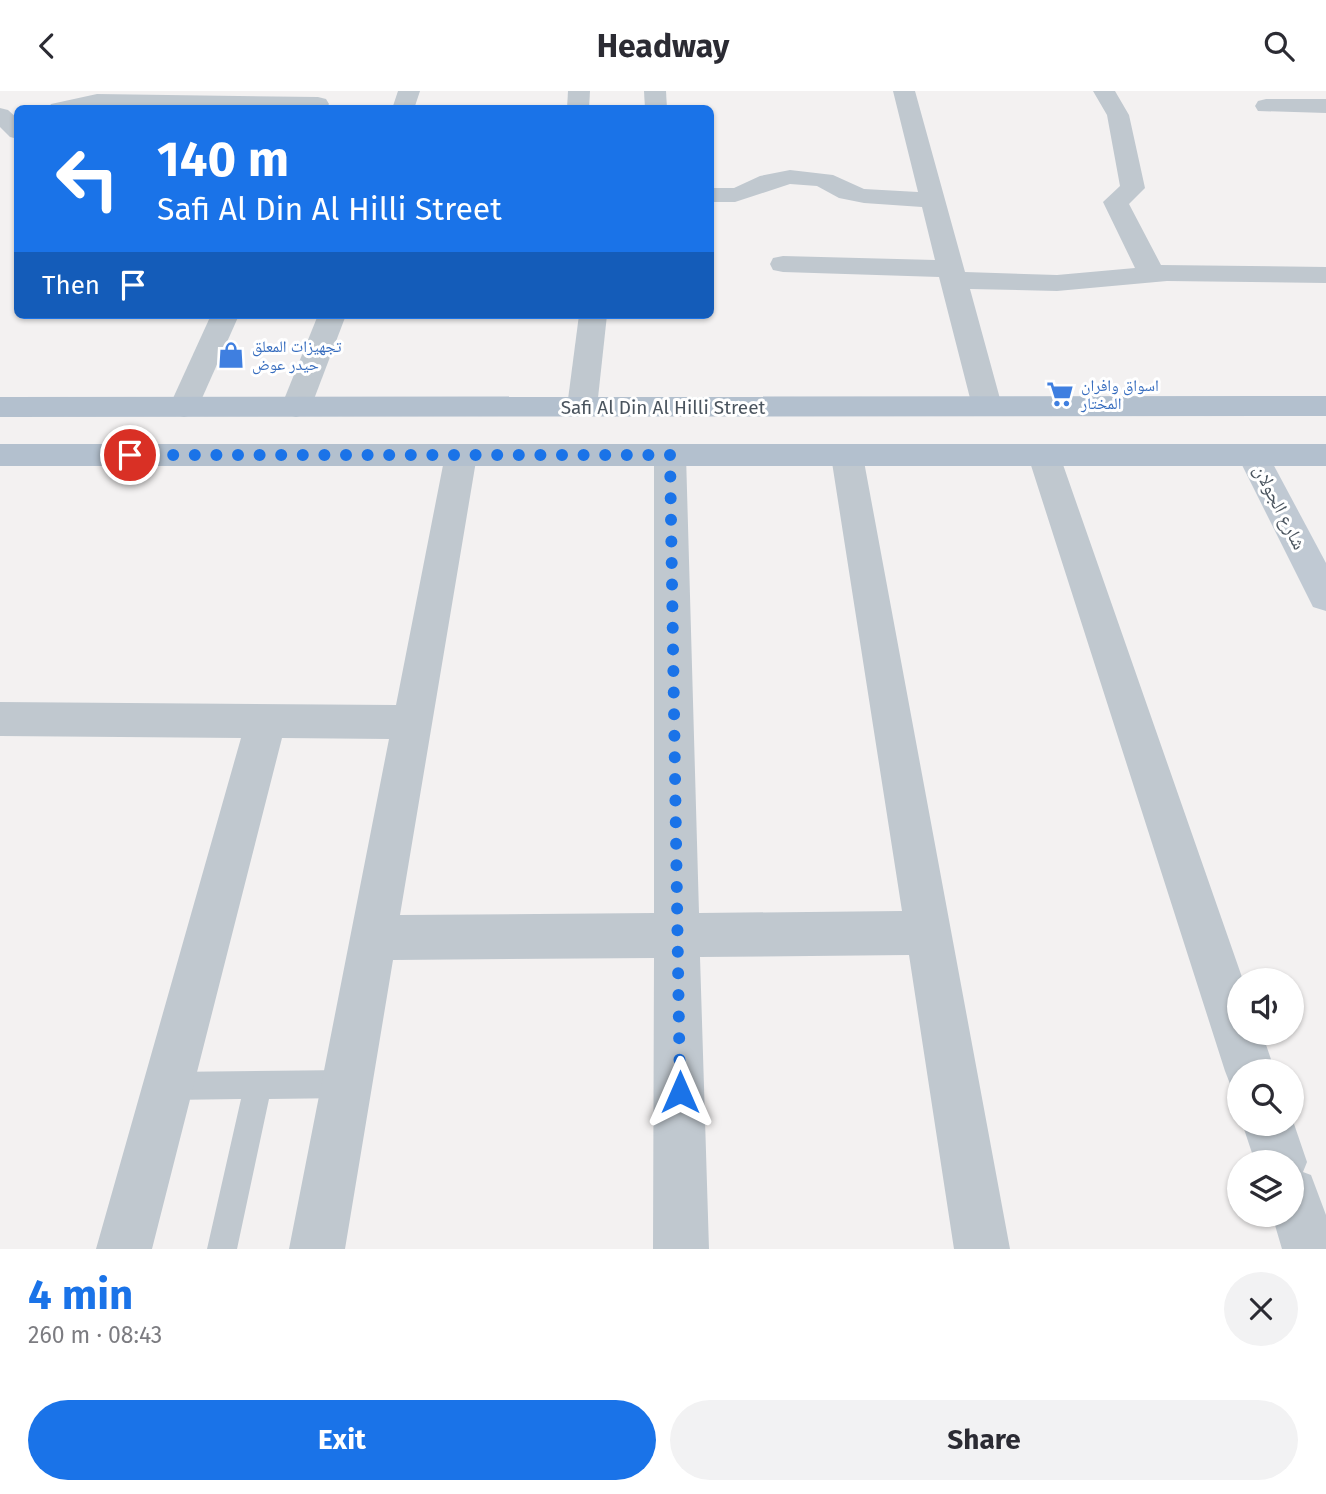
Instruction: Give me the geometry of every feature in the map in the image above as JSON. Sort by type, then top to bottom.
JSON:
[{"type":"main road","name":"Safi Al Din Al Hilli Street","points":[[0,407],[1326,406]]},
{"type":"main road","points":[[339,456],[318,448],[313,442],[312,433],[323,417],[345,407]]},
{"type":"main road","points":[[208,455],[232,446],[244,430],[245,422],[241,416],[224,408]]},
{"type":"main road","points":[[0,455],[1326,455]]},
{"type":"street","points":[[904,91],[987,406]]},
{"type":"street","points":[[1104,91],[1118,115],[1133,188],[1116,202],[1152,274]]},
{"type":"street","points":[[69,105],[91,96],[324,98]]},
{"type":"street","points":[[1266,106],[1326,106]]},
{"type":"street","points":[[714,195],[736,195],[769,181],[811,177],[824,180],[848,193],[932,200]]},
{"type":"street","points":[[783,264],[1057,283],[1152,274],[1326,275]]},
{"type":"street","points":[[184,407],[223,319]]},
{"type":"street","points":[[296,407],[330,319]]},
{"type":"street","points":[[582,407],[593,319]]},
{"type":"street","points":[[317,1249],[461,455]]},
{"type":"street","points":[[670,455],[681,1249]]},
{"type":"street","name":"شارع الجولان","points":[[1253,455],[1326,597]]},
{"type":"street","points":[[848,456],[982,1249]]},
{"type":"street","points":[[1044,456],[1246,1059]]},
{"type":"street","points":[[2,723],[266,720],[414,722]]},
{"type":"street","points":[[124,1249],[266,720]]},
{"type":"street","points":[[374,938],[929,933]]},
{"type":"street","points":[[1303,1227],[1310,1249]]},
{"type":"lane","points":[[168,1086],[347,1084]]},
{"type":"lane","points":[[222,1249],[258,1086]]},
{"type":"place","name":"تجهيزات المعلق حيدر عوض","points":[[231,355]]},
{"type":"place","name":"اسواق وافران المختار","points":[[1060,394]]},
{"type":"route","points":[[130,455],[670,455],[680,1092]]}]
